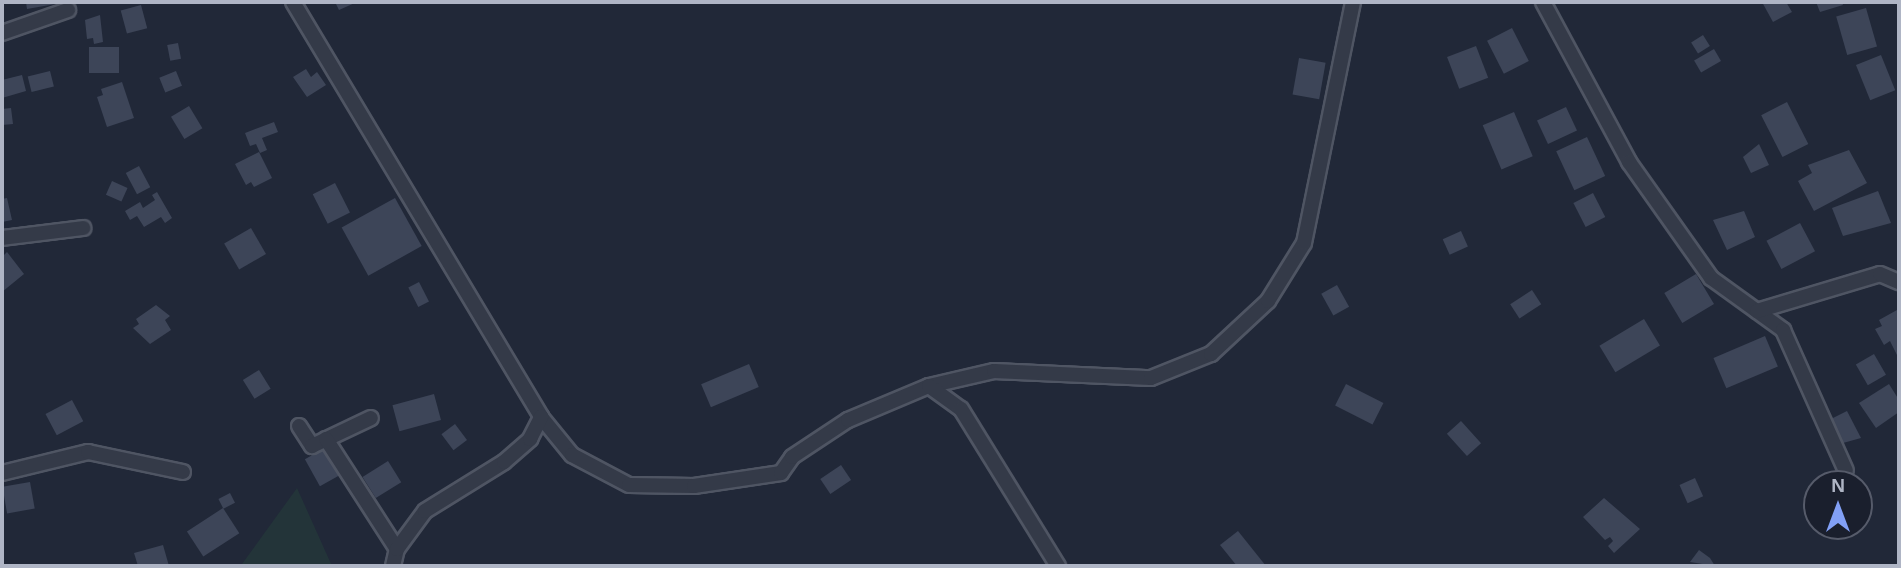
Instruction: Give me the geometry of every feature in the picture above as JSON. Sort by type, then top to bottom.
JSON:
[{"type":"street","points":[[293,2],[541,417],[572,455],[629,485],[694,486],[782,473],[792,457],[848,420],[929,386],[994,371],[1151,378],[1211,354],[1268,301],[1304,243],[1353,2]]},
{"type":"street","points":[[1543,2],[1636,172],[1711,278],[1783,330],[1846,470]]},
{"type":"street","points":[[2,33],[68,10]]},
{"type":"street","points":[[2,238],[83,228]]},
{"type":"street","points":[[1758,312],[1880,274],[1899,282]]},
{"type":"street","points":[[929,386],[961,409],[1058,566]]},
{"type":"street","points":[[393,566],[397,549],[425,511],[468,487],[530,439],[541,417]]},
{"type":"street","points":[[299,426],[312,446],[371,418]]},
{"type":"street","points":[[326,439],[397,549]]},
{"type":"street","points":[[2,473],[88,452],[183,471]]},
{"type":"shaded area","points":[[297,488],[332,566],[238,566],[242,564]]},
{"type":"building","points":[[26,2],[61,2],[61,3],[27,9]]},
{"type":"building","points":[[335,2],[357,2],[339,10]]},
{"type":"building","points":[[1762,2],[1786,2],[1792,12],[1773,22]]},
{"type":"building","points":[[1816,2],[1842,2],[1843,5],[1820,12]]},
{"type":"building","points":[[141,5],[147,28],[127,34],[121,10]]},
{"type":"building","points":[[1866,8],[1877,46],[1847,55],[1836,17]]},
{"type":"building","points":[[100,15],[103,42],[94,44],[93,38],[87,39],[85,20]]},
{"type":"building","points":[[1512,28],[1529,61],[1504,74],[1487,41]]},
{"type":"building","points":[[1703,35],[1710,46],[1698,53],[1691,42]]},
{"type":"building","points":[[178,43],[181,59],[170,61],[167,45]]},
{"type":"building","points":[[1476,46],[1488,78],[1459,89],[1447,57]]},
{"type":"building","points":[[89,47],[119,47],[119,73],[89,73]]},
{"type":"building","points":[[1714,49],[1721,61],[1701,73],[1694,60]]},
{"type":"building","points":[[1881,55],[1895,90],[1870,100],[1856,65]]},
{"type":"building","points":[[1299,58],[1326,63],[1319,99],[1293,94]]},
{"type":"building","points":[[306,69],[311,77],[317,72],[326,85],[307,97],[293,77]]},
{"type":"building","points":[[50,71],[54,87],[32,92],[28,77]]},
{"type":"building","points":[[176,71],[182,86],[165,93],[159,78]]},
{"type":"building","points":[[22,75],[26,91],[2,98],[2,80]]},
{"type":"building","points":[[122,82],[134,118],[107,127],[97,97],[103,95],[101,89]]},
{"type":"building","points":[[1787,102],[1808,144],[1782,157],[1761,115]]},
{"type":"building","points":[[189,106],[202,128],[184,139],[171,117]]},
{"type":"building","points":[[1566,107],[1577,131],[1548,144],[1537,121]]},
{"type":"building","points":[[11,108],[13,124],[2,125],[2,109]]},
{"type":"building","points":[[1514,112],[1533,156],[1501,169],[1483,125]]},
{"type":"building","points":[[274,122],[278,132],[262,138],[267,150],[260,153],[256,144],[250,146],[245,133]]},
{"type":"building","points":[[1587,137],[1605,176],[1574,190],[1556,151]]},
{"type":"building","points":[[1759,144],[1769,165],[1751,173],[1743,157]]},
{"type":"building","points":[[1849,150],[1867,183],[1814,211],[1798,181],[1812,173],[1808,165]]},
{"type":"building","points":[[259,152],[272,178],[254,187],[251,182],[246,185],[235,164]]},
{"type":"building","points":[[139,166],[150,187],[137,194],[126,173]]},
{"type":"building","points":[[112,181],[128,188],[121,202],[106,195]]},
{"type":"building","points":[[335,183],[350,212],[328,224],[313,194]]},
{"type":"building","points":[[1878,191],[1891,223],[1843,236],[1832,208]]},
{"type":"building","points":[[157,192],[172,218],[165,223],[161,217],[144,227],[137,216],[130,220],[125,211],[140,202],[143,208],[155,200],[152,195]]},
{"type":"building","points":[[1593,193],[1605,217],[1586,227],[1573,203]]},
{"type":"building","points":[[7,198],[12,220],[2,222],[2,199]]},
{"type":"building","points":[[395,198],[422,246],[368,276],[342,228]]},
{"type":"building","points":[[1744,211],[1755,237],[1727,250],[1713,220]]},
{"type":"building","points":[[1800,223],[1815,251],[1781,269],[1766,241]]},
{"type":"building","points":[[251,228],[266,254],[239,269],[224,244]]},
{"type":"building","points":[[1461,231],[1468,247],[1450,255],[1443,239]]},
{"type":"building","points":[[7,252],[24,274],[2,292],[2,257]]},
{"type":"building","points":[[1696,274],[1714,304],[1682,323],[1664,293]]},
{"type":"building","points":[[419,282],[429,302],[418,307],[408,287]]},
{"type":"building","points":[[1337,285],[1349,307],[1333,316],[1321,294]]},
{"type":"building","points":[[1532,290],[1541,304],[1519,318],[1510,304]]},
{"type":"building","points":[[156,305],[170,316],[165,320],[171,330],[150,344],[133,328],[139,324],[136,319]]},
{"type":"building","points":[[1897,310],[1897,355],[1890,341],[1884,345],[1875,329],[1882,326],[1879,320]]},
{"type":"building","points":[[1644,319],[1660,346],[1615,372],[1599,346]]},
{"type":"building","points":[[1765,336],[1778,366],[1726,388],[1713,358]]},
{"type":"building","points":[[1874,354],[1886,375],[1868,385],[1856,364]]},
{"type":"building","points":[[749,364],[759,387],[711,407],[701,384]]},
{"type":"building","points":[[259,370],[271,389],[255,399],[243,380]]},
{"type":"building","points":[[1346,384],[1383,403],[1373,424],[1335,405]]},
{"type":"building","points":[[1889,384],[1899,400],[1899,412],[1876,428],[1859,403]]},
{"type":"building","points":[[434,394],[441,420],[399,431],[392,405]]},
{"type":"building","points":[[72,400],[83,421],[57,435],[46,414]]},
{"type":"building","points":[[1847,411],[1861,438],[1843,443],[1831,419]]},
{"type":"building","points":[[1461,421],[1481,443],[1467,456],[1447,434]]},
{"type":"building","points":[[455,424],[467,440],[453,450],[441,434]]},
{"type":"building","points":[[325,448],[340,475],[320,486],[305,459]]},
{"type":"building","points":[[388,461],[401,482],[376,498],[363,477]]},
{"type":"building","points":[[841,465],[851,480],[830,494],[820,479]]},
{"type":"building","points":[[1695,478],[1703,496],[1688,503],[1679,485]]},
{"type":"building","points":[[30,482],[35,509],[7,513],[2,487]]},
{"type":"building","points":[[230,493],[235,503],[223,509],[218,499]]},
{"type":"building","points":[[1604,498],[1640,529],[1614,553],[1608,546],[1613,541],[1610,537],[1605,540],[1583,517]]},
{"type":"building","points":[[223,508],[239,533],[203,557],[187,531]]},
{"type":"building","points":[[1238,531],[1266,566],[1237,566],[1220,545]]},
{"type":"building","points":[[163,545],[169,566],[138,566],[134,553]]},
{"type":"building","points":[[1699,550],[1710,558],[1715,566],[1690,562]]}]
